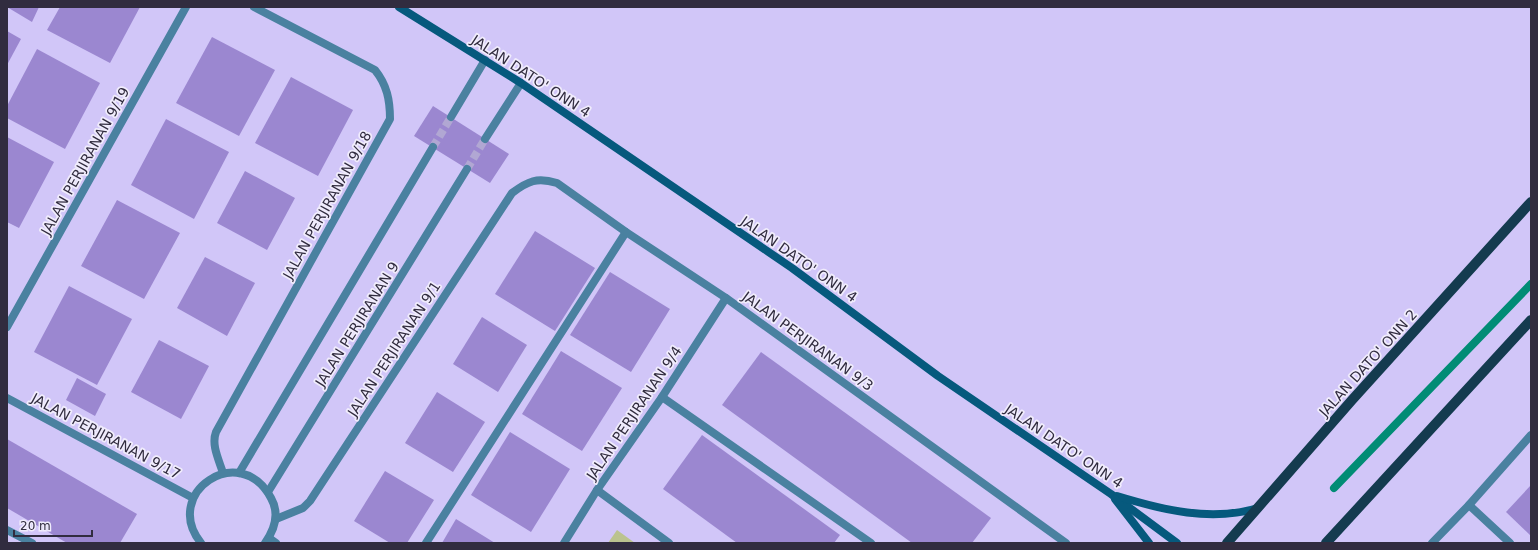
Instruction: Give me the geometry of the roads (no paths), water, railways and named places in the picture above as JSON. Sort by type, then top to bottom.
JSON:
[{"type":"main road","name":"JALAN DATO' ONN 4","points":[[399,7],[521,83],[792,268],[938,376],[1111,494],[1177,543]]},
{"type":"main road","name":"JALAN DATO' ONN 2","points":[[1227,543],[1352,400],[1531,202]]},
{"type":"main road","points":[[1326,543],[1531,320]]},
{"type":"main road","points":[[1111,494],[1146,505],[1198,514],[1223,516],[1240,514],[1258,508]]},
{"type":"main road","points":[[1111,494],[1149,543]]},
{"type":"street","name":"JALAN PERJIRANAN 9/19","points":[[7,327],[186,7]]},
{"type":"street","name":"JALAN PERJIRANAN 9/18","points":[[224,473],[216,451],[214,437],[216,432],[390,119],[390,103],[384,81],[376,70],[254,7]]},
{"type":"street","points":[[451,118],[485,60]]},
{"type":"street","points":[[485,139],[521,83]]},
{"type":"street","name":"JALAN PERJIRANAN 9","points":[[239,473],[433,147]]},
{"type":"street","name":"JALAN PERJIRANAN 9","points":[[268,492],[467,169]]},
{"type":"street","name":"JALAN PERJIRANAN 9/3","points":[[526,183],[544,179],[557,183],[626,232],[726,298],[1066,543]]},
{"type":"street","name":"JALAN PERJIRANAN 9/1","points":[[276,519],[303,508],[310,501],[512,193],[526,183]]},
{"type":"street","points":[[426,543],[626,232]]},
{"type":"street","name":"JALAN PERJIRANAN 9/4","points":[[564,543],[597,490],[662,397],[726,298]]},
{"type":"street","points":[[662,397],[871,543]]},
{"type":"street","name":"JALAN PERJIRANAN 9/17","points":[[7,398],[193,498]]},
{"type":"street","points":[[1432,543],[1531,435]]},
{"type":"street","points":[[201,543],[196,537],[191,524],[190,511],[193,498],[200,486],[211,478],[224,473],[239,473],[250,476],[261,483],[268,492],[275,506],[276,519],[273,532],[267,540],[276,543]]},
{"type":"street","points":[[597,490],[669,543]]},
{"type":"street","points":[[1468,505],[1510,543]]},
{"type":"street","points":[[7,530],[32,543]]},
{"type":"waterway","points":[[1334,488],[1531,284]]},
{"type":"tunnel","points":[[433,147],[451,117]]},
{"type":"tunnel","points":[[467,169],[485,139]]}]
